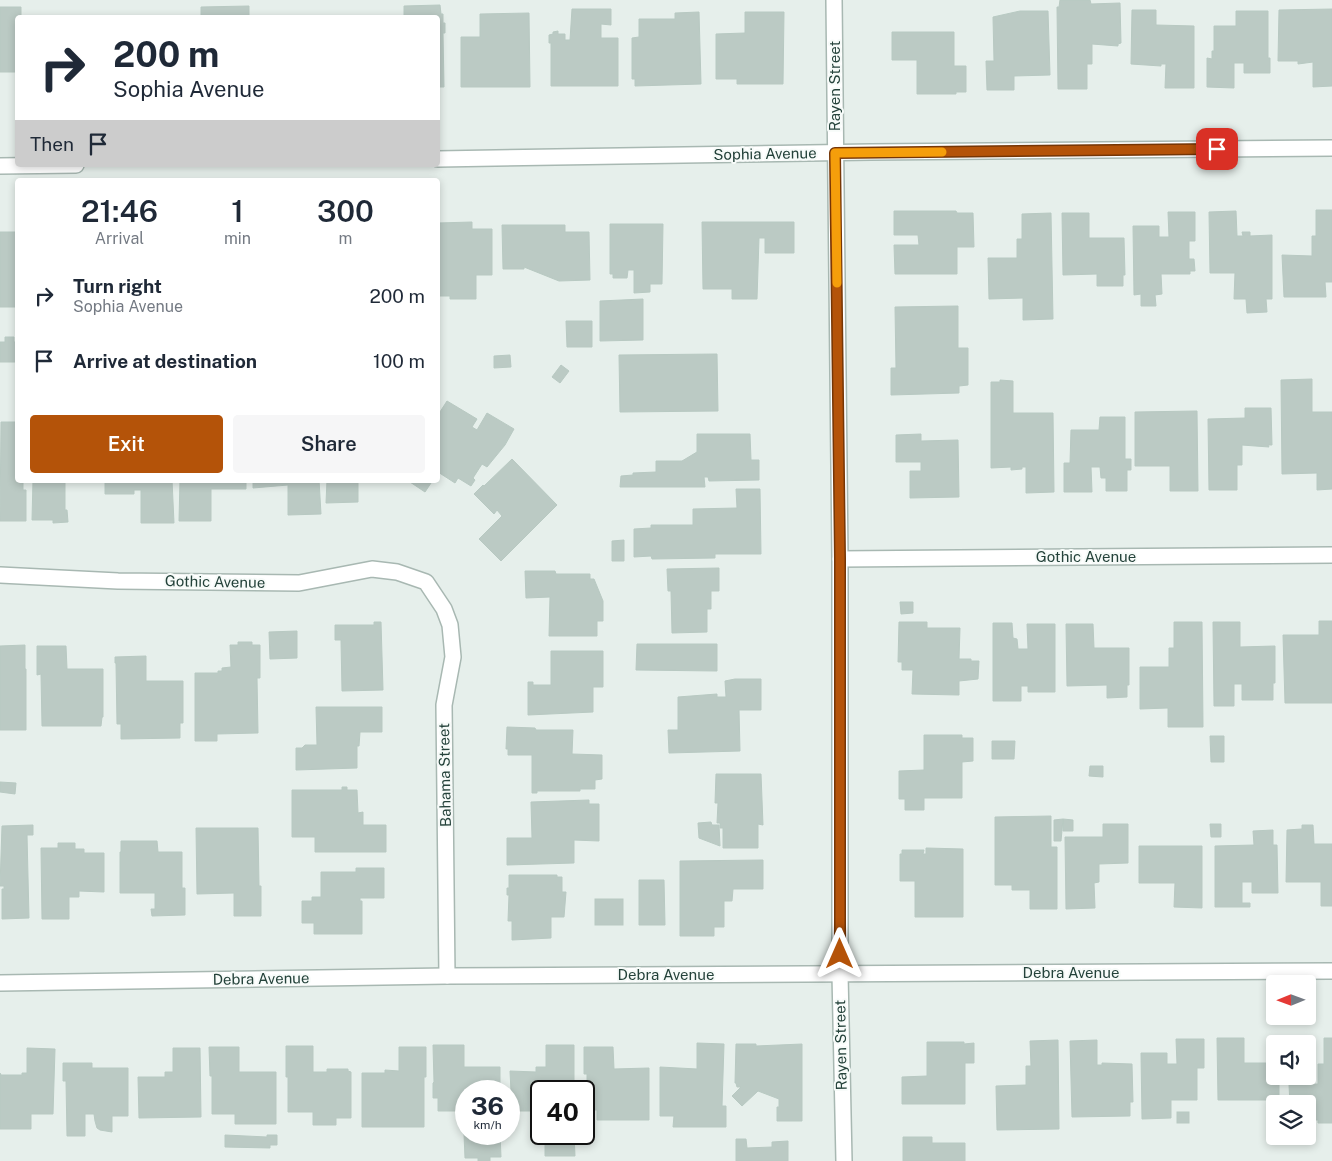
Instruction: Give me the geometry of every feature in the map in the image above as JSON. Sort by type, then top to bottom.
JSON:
[{"type":"street","name":"Rayen Street","points":[[834,0],[840,559],[840,974],[844,1161]]},
{"type":"street","name":"Sophia Avenue","points":[[440,159],[1332,148]]},
{"type":"street","points":[[0,166],[15,166]]},
{"type":"street","name":"Gothic Avenue","points":[[840,559],[1332,555]]},
{"type":"street","name":"Gothic Avenue","points":[[0,575],[118,581],[299,583],[372,569],[397,572],[426,582]]},
{"type":"street","name":"Bahama Street","points":[[426,582],[444,609],[450,626],[453,657],[444,705],[447,976]]},
{"type":"street","name":"Debra Avenue","points":[[0,983],[447,976],[1332,970]]},
{"type":"building","points":[[1060,0],[1090,0],[1091,4],[1120,3],[1121,43],[1118,46],[1092,44],[1092,64],[1087,64],[1087,89],[1058,89],[1057,7],[1059,7]]},
{"type":"building","points":[[440,5],[443,23],[445,23],[445,33],[443,33],[444,87],[440,87],[440,15],[404,15],[404,6]]},
{"type":"building","points":[[249,6],[249,15],[201,15],[201,7]]},
{"type":"building","points":[[0,7],[21,7],[21,15],[15,15],[15,72],[0,72]]},
{"type":"building","points":[[572,9],[611,9],[611,25],[601,24],[601,38],[618,38],[618,86],[551,86],[551,43],[549,43],[549,35],[558,31],[558,34],[565,34],[565,40],[570,40]]},
{"type":"building","points":[[1332,9],[1332,86],[1313,87],[1313,62],[1298,64],[1298,61],[1278,61],[1279,10]]},
{"type":"building","points":[[1132,10],[1156,10],[1156,25],[1194,26],[1194,88],[1165,88],[1166,64],[1161,64],[1161,66],[1131,64]]},
{"type":"building","points":[[1020,11],[1048,11],[1050,75],[1014,76],[1014,90],[987,90],[986,61],[994,61],[993,17]]},
{"type":"building","points":[[1236,11],[1268,11],[1268,58],[1270,58],[1270,73],[1244,73],[1244,63],[1234,63],[1234,88],[1207,87],[1207,58],[1212,59],[1212,51],[1214,51],[1214,26],[1236,26]]},
{"type":"building","points":[[699,12],[701,84],[635,86],[635,79],[632,79],[632,38],[639,37],[639,19],[675,19],[675,13]]},
{"type":"building","points":[[745,12],[784,12],[783,84],[737,84],[737,79],[716,79],[716,34],[745,33]]},
{"type":"building","points":[[529,13],[530,87],[461,87],[461,37],[480,37],[480,14]]},
{"type":"building","points":[[892,32],[954,32],[954,66],[966,66],[966,92],[956,92],[956,94],[917,94],[917,60],[892,60]]},
{"type":"building","points":[[1316,210],[1332,210],[1332,282],[1325,282],[1326,297],[1284,297],[1282,255],[1312,256],[1312,236],[1316,236]]},
{"type":"building","points":[[894,211],[956,211],[957,213],[973,213],[974,247],[957,247],[957,274],[895,274],[894,245],[919,245],[918,235],[894,235]]},
{"type":"building","points":[[1236,211],[1237,236],[1243,236],[1242,232],[1250,232],[1250,236],[1272,235],[1272,299],[1266,299],[1267,312],[1247,313],[1246,299],[1234,299],[1235,273],[1210,273],[1209,212]]},
{"type":"building","points":[[1168,212],[1195,212],[1195,241],[1189,241],[1189,259],[1194,259],[1195,271],[1190,271],[1190,274],[1161,274],[1162,294],[1155,295],[1156,306],[1141,306],[1141,294],[1134,295],[1133,226],[1159,226],[1159,237],[1169,237]]},
{"type":"building","points":[[1051,213],[1053,319],[1023,320],[1023,298],[989,299],[988,258],[1017,258],[1017,239],[1022,239],[1022,214]]},
{"type":"building","points":[[1062,213],[1089,213],[1089,238],[1124,238],[1125,275],[1123,275],[1123,286],[1097,286],[1097,274],[1063,275]]},
{"type":"building","points":[[472,222],[472,229],[492,229],[492,275],[476,275],[476,299],[450,299],[450,296],[440,296],[440,223]]},
{"type":"building","points":[[702,222],[794,222],[794,253],[765,253],[765,238],[759,238],[757,299],[732,299],[732,289],[703,289]]},
{"type":"building","points":[[610,224],[663,224],[662,284],[650,284],[650,292],[634,293],[634,270],[628,270],[627,278],[613,278],[613,274],[610,274]]},
{"type":"building","points":[[502,225],[565,225],[565,232],[589,232],[590,280],[559,281],[524,267],[524,269],[503,269]]},
{"type":"building","points":[[0,232],[15,232],[15,307],[0,307]]},
{"type":"building","points":[[643,299],[643,340],[600,341],[600,301]]},
{"type":"building","points":[[958,306],[958,348],[968,348],[968,385],[959,386],[959,393],[891,395],[891,368],[896,368],[895,307]]},
{"type":"building","points":[[566,321],[592,321],[592,347],[567,347]]},
{"type":"building","points":[[5,337],[14,337],[15,362],[0,362],[0,342],[5,342]]},
{"type":"building","points":[[717,354],[718,411],[620,412],[619,355]]},
{"type":"building","points":[[510,355],[511,367],[494,368],[494,356]]},
{"type":"building","points":[[561,365],[569,371],[560,383],[552,377]]},
{"type":"building","points":[[1312,379],[1312,412],[1332,412],[1332,489],[1317,490],[1317,473],[1282,474],[1281,380]]},
{"type":"building","points":[[1000,380],[1013,381],[1013,413],[1053,413],[1054,492],[1026,493],[1026,467],[1011,470],[1011,467],[991,468],[991,382],[1000,382]]},
{"type":"building","points":[[447,401],[477,419],[472,427],[477,430],[487,413],[514,429],[505,445],[487,467],[482,464],[473,478],[475,480],[471,486],[458,478],[455,483],[440,473],[440,412]]},
{"type":"building","points":[[1245,408],[1271,408],[1272,445],[1268,445],[1269,447],[1242,445],[1242,465],[1237,465],[1237,490],[1209,490],[1208,419],[1245,418]]},
{"type":"building","points":[[1197,411],[1198,491],[1170,491],[1170,466],[1135,466],[1135,412]]},
{"type":"building","points":[[1100,417],[1125,417],[1125,459],[1131,459],[1131,470],[1127,470],[1127,491],[1106,491],[1106,478],[1101,478],[1100,467],[1091,467],[1092,492],[1064,492],[1064,463],[1070,463],[1071,430],[1099,430]]},
{"type":"building","points":[[1,422],[15,422],[15,483],[23,483],[23,490],[26,490],[26,521],[0,521]]},
{"type":"building","points":[[697,434],[750,434],[751,460],[759,460],[759,480],[709,481],[708,477],[704,477],[705,487],[620,487],[621,476],[633,475],[633,473],[656,472],[656,461],[682,461],[697,452]]},
{"type":"building","points":[[921,434],[921,441],[958,440],[959,497],[910,498],[910,471],[921,471],[921,462],[896,462],[896,435]]},
{"type":"building","points":[[512,459],[557,505],[501,561],[479,539],[502,516],[497,510],[494,514],[474,494]]},
{"type":"building","points":[[33,483],[65,483],[65,510],[67,510],[68,522],[53,523],[53,520],[32,520]]},
{"type":"building","points":[[105,483],[172,483],[174,523],[141,523],[141,490],[134,490],[134,494],[105,494]]},
{"type":"building","points":[[180,483],[246,483],[246,489],[211,489],[211,521],[179,521]]},
{"type":"building","points":[[253,483],[319,483],[321,514],[288,515],[288,485],[253,488]]},
{"type":"building","points":[[327,483],[358,483],[358,502],[326,503]]},
{"type":"building","points":[[412,483],[431,483],[425,492]]},
{"type":"building","points":[[736,489],[760,489],[761,554],[715,554],[715,558],[652,559],[651,556],[634,557],[634,529],[651,528],[651,525],[693,525],[693,509],[737,508]]},
{"type":"building","points":[[624,540],[624,561],[612,561],[612,541]]},
{"type":"building","points":[[719,568],[719,591],[711,591],[711,609],[707,609],[707,632],[672,633],[671,591],[668,591],[667,569]]},
{"type":"building","points":[[525,571],[555,571],[556,574],[590,574],[590,579],[594,579],[603,601],[603,621],[597,621],[597,636],[549,636],[550,597],[526,598]]},
{"type":"building","points":[[900,602],[913,602],[913,613],[901,614]]},
{"type":"building","points":[[1319,621],[1332,621],[1332,703],[1285,703],[1283,635],[1319,635]]},
{"type":"building","points":[[374,622],[381,622],[383,690],[342,691],[341,640],[335,640],[335,625],[374,625]]},
{"type":"building","points":[[899,622],[927,622],[927,628],[960,628],[959,659],[979,661],[978,679],[959,681],[959,695],[912,694],[913,670],[902,670],[902,662],[898,662]]},
{"type":"building","points":[[1174,622],[1202,622],[1203,727],[1168,727],[1168,708],[1140,709],[1140,667],[1169,667],[1169,648],[1174,648]]},
{"type":"building","points":[[1213,622],[1240,622],[1240,647],[1275,646],[1273,700],[1242,700],[1242,684],[1234,684],[1234,706],[1214,706]]},
{"type":"building","points":[[993,623],[1012,623],[1013,638],[1017,639],[1018,649],[1028,649],[1027,624],[1055,624],[1055,692],[1028,692],[1028,686],[1021,686],[1021,701],[993,701]]},
{"type":"building","points":[[1066,624],[1093,624],[1094,648],[1129,648],[1129,685],[1127,685],[1127,697],[1107,698],[1107,685],[1067,686]]},
{"type":"building","points":[[297,631],[297,658],[270,659],[269,632]]},
{"type":"building","points":[[238,642],[252,642],[252,645],[260,645],[260,678],[257,678],[258,733],[217,734],[217,741],[195,741],[195,673],[218,673],[218,671],[222,671],[222,668],[231,667],[230,645],[238,645]]},
{"type":"building","points":[[637,644],[717,644],[717,671],[636,670]]},
{"type":"building","points":[[25,645],[26,730],[0,730],[0,646]]},
{"type":"building","points":[[37,646],[66,646],[67,669],[103,669],[103,717],[101,726],[42,726],[41,674],[37,675]]},
{"type":"building","points":[[551,651],[603,651],[603,687],[593,687],[593,712],[528,715],[528,682],[533,682],[533,685],[551,685]]},
{"type":"building","points":[[146,656],[146,681],[183,681],[183,723],[180,723],[180,738],[121,739],[121,724],[117,724],[115,657]]},
{"type":"building","points":[[761,679],[761,710],[739,710],[740,751],[669,753],[668,730],[678,730],[678,697],[717,694],[717,697],[726,697],[725,681]]},
{"type":"building","points":[[316,707],[382,707],[382,732],[360,732],[359,746],[357,746],[357,768],[296,770],[296,748],[302,748],[305,745],[317,745]]},
{"type":"building","points":[[507,727],[535,728],[536,730],[573,730],[572,754],[602,755],[602,779],[595,780],[595,789],[537,791],[537,793],[532,793],[532,755],[508,755],[508,749],[506,749]]},
{"type":"building","points":[[924,735],[962,735],[962,738],[973,738],[973,761],[962,762],[962,798],[924,798],[924,810],[905,810],[905,799],[899,799],[899,771],[924,770]]},
{"type":"building","points":[[1210,736],[1224,736],[1224,762],[1211,762]]},
{"type":"building","points":[[992,741],[1015,741],[1014,759],[992,759]]},
{"type":"building","points":[[1090,766],[1103,766],[1103,777],[1089,776]]},
{"type":"building","points":[[716,774],[761,774],[763,825],[758,824],[758,848],[723,848],[723,828],[720,828],[720,823],[717,823],[718,803],[715,803]]},
{"type":"building","points":[[0,782],[16,783],[15,794],[0,792]]},
{"type":"building","points":[[342,787],[347,787],[347,790],[357,790],[358,813],[363,812],[363,825],[386,825],[386,852],[315,852],[315,837],[292,837],[292,790],[342,790]]},
{"type":"building","points":[[589,800],[589,804],[599,804],[599,841],[574,840],[574,863],[507,865],[507,838],[532,838],[531,802]]},
{"type":"building","points":[[1051,816],[1051,847],[1057,847],[1057,909],[1030,909],[1030,890],[1012,890],[1012,885],[995,885],[995,817]]},
{"type":"building","points":[[1063,819],[1073,820],[1073,831],[1063,831]]},
{"type":"building","points":[[1063,819],[1061,841],[1054,841],[1054,820]]},
{"type":"building","points":[[711,822],[712,825],[719,825],[720,846],[699,838],[698,823]]},
{"type":"building","points":[[1103,824],[1128,824],[1128,863],[1099,864],[1099,882],[1094,883],[1095,908],[1066,909],[1065,837],[1103,837]]},
{"type":"building","points":[[1210,824],[1221,824],[1221,837],[1211,837]]},
{"type":"building","points":[[33,825],[33,835],[27,835],[29,918],[2,919],[2,889],[4,889],[4,886],[0,886],[2,826]]},
{"type":"building","points":[[1302,825],[1313,825],[1314,844],[1332,844],[1332,906],[1321,906],[1321,882],[1286,882],[1287,830],[1302,829]]},
{"type":"building","points":[[196,828],[258,828],[261,916],[234,916],[234,893],[197,894]]},
{"type":"building","points":[[1273,830],[1273,845],[1277,845],[1278,893],[1252,893],[1252,882],[1242,882],[1242,903],[1250,903],[1250,907],[1215,907],[1215,846],[1254,845],[1253,831]]},
{"type":"building","points":[[121,841],[157,841],[158,852],[182,852],[182,888],[185,888],[185,915],[152,916],[151,909],[155,909],[155,893],[120,893]]},
{"type":"building","points":[[58,843],[75,843],[75,849],[84,849],[84,853],[104,853],[104,892],[79,891],[79,897],[69,897],[69,919],[42,919],[41,848],[58,848]]},
{"type":"building","points":[[1139,846],[1202,846],[1202,908],[1174,907],[1175,883],[1139,883]]},
{"type":"building","points":[[926,848],[963,849],[963,917],[915,917],[915,881],[900,881],[900,854],[902,854],[902,850],[924,850],[923,854],[926,854]]},
{"type":"building","points":[[763,860],[763,889],[733,889],[732,901],[724,901],[724,927],[714,927],[714,936],[680,936],[680,861]]},
{"type":"building","points":[[356,868],[384,868],[384,898],[360,898],[360,901],[362,901],[362,934],[314,934],[314,923],[302,923],[302,901],[312,901],[312,897],[321,897],[321,872],[356,872]]},
{"type":"building","points":[[509,875],[557,875],[557,877],[562,877],[562,892],[566,892],[564,917],[551,917],[551,938],[512,940],[512,921],[508,921],[509,895],[507,895],[507,888],[509,888]]},
{"type":"building","points":[[639,880],[664,880],[665,925],[639,925]]},
{"type":"building","points":[[595,899],[623,899],[623,925],[595,925]]},
{"type":"building","points":[[1217,1038],[1244,1038],[1244,1063],[1266,1063],[1266,1085],[1279,1085],[1279,1095],[1266,1095],[1266,1100],[1218,1100]]},
{"type":"building","points":[[1324,1038],[1332,1038],[1332,1123],[1318,1123],[1318,1120],[1316,1120],[1316,1095],[1290,1095],[1289,1085],[1318,1084],[1318,1064],[1324,1064]]},
{"type":"building","points":[[1176,1039],[1204,1039],[1204,1068],[1197,1068],[1197,1100],[1171,1100],[1171,1118],[1142,1119],[1141,1053],[1167,1053],[1167,1064],[1177,1064]]},
{"type":"building","points":[[1058,1040],[1059,1129],[997,1130],[996,1086],[1026,1085],[1026,1066],[1031,1066],[1030,1041]]},
{"type":"building","points":[[1097,1040],[1097,1065],[1102,1065],[1102,1063],[1132,1064],[1133,1102],[1130,1102],[1130,1116],[1072,1117],[1070,1041]]},
{"type":"building","points":[[927,1042],[974,1043],[974,1063],[965,1063],[965,1104],[902,1104],[902,1077],[927,1076]]},
{"type":"building","points":[[697,1043],[724,1044],[722,1106],[726,1106],[726,1127],[673,1127],[674,1116],[660,1116],[660,1067],[697,1069]]},
{"type":"building","points":[[736,1044],[756,1044],[756,1046],[802,1044],[802,1121],[777,1121],[779,1099],[758,1091],[742,1106],[732,1096],[741,1087],[737,1087],[735,1083]]},
{"type":"building","points":[[433,1045],[464,1045],[464,1067],[500,1067],[500,1080],[455,1080],[455,1111],[438,1111],[438,1098],[433,1098]]},
{"type":"building","points":[[546,1045],[574,1045],[574,1080],[530,1080],[530,1111],[520,1111],[520,1080],[510,1080],[510,1071],[536,1072],[536,1067],[546,1067]]},
{"type":"building","points":[[286,1046],[313,1046],[313,1072],[327,1072],[327,1069],[348,1069],[351,1072],[351,1118],[336,1118],[336,1125],[313,1125],[313,1112],[288,1112]]},
{"type":"building","points":[[209,1047],[239,1047],[239,1072],[276,1072],[276,1124],[235,1124],[235,1114],[212,1114],[212,1076],[210,1076]]},
{"type":"building","points":[[399,1047],[426,1047],[424,1127],[362,1127],[362,1073],[385,1073],[385,1070],[399,1071]]},
{"type":"building","points":[[584,1047],[613,1047],[614,1069],[649,1068],[649,1120],[597,1120],[595,1080],[587,1080],[587,1074],[584,1074]]},
{"type":"building","points":[[27,1048],[55,1049],[53,1114],[31,1114],[31,1129],[0,1129],[0,1073],[1,1075],[22,1075],[22,1073],[27,1073]]},
{"type":"building","points":[[173,1048],[200,1048],[201,1117],[139,1118],[138,1077],[165,1077],[165,1072],[173,1072]]},
{"type":"building","points":[[63,1063],[92,1063],[92,1068],[128,1068],[128,1116],[112,1116],[112,1132],[97,1128],[94,1114],[85,1114],[85,1136],[67,1136],[66,1081],[63,1081]]},
{"type":"building","points":[[1177,1112],[1189,1112],[1189,1123],[1177,1123]]},
{"type":"building","points":[[225,1135],[267,1137],[267,1135],[277,1135],[277,1145],[270,1145],[270,1148],[225,1147]]},
{"type":"building","points":[[903,1137],[932,1137],[932,1143],[965,1143],[965,1161],[903,1161]]},
{"type":"building","points":[[736,1139],[746,1139],[747,1148],[772,1147],[772,1142],[788,1141],[788,1161],[736,1161]]},
{"type":"building","points":[[464,1145],[500,1145],[501,1157],[490,1157],[490,1161],[478,1161],[478,1158],[465,1158]]},
{"type":"building","points":[[545,1145],[574,1145],[575,1156],[545,1156]]},
{"type":"slow traffic","points":[[837,283],[835,153],[942,152]]},
{"type":"route","points":[[840,954],[840,559],[835,153],[1217,149]]}]
